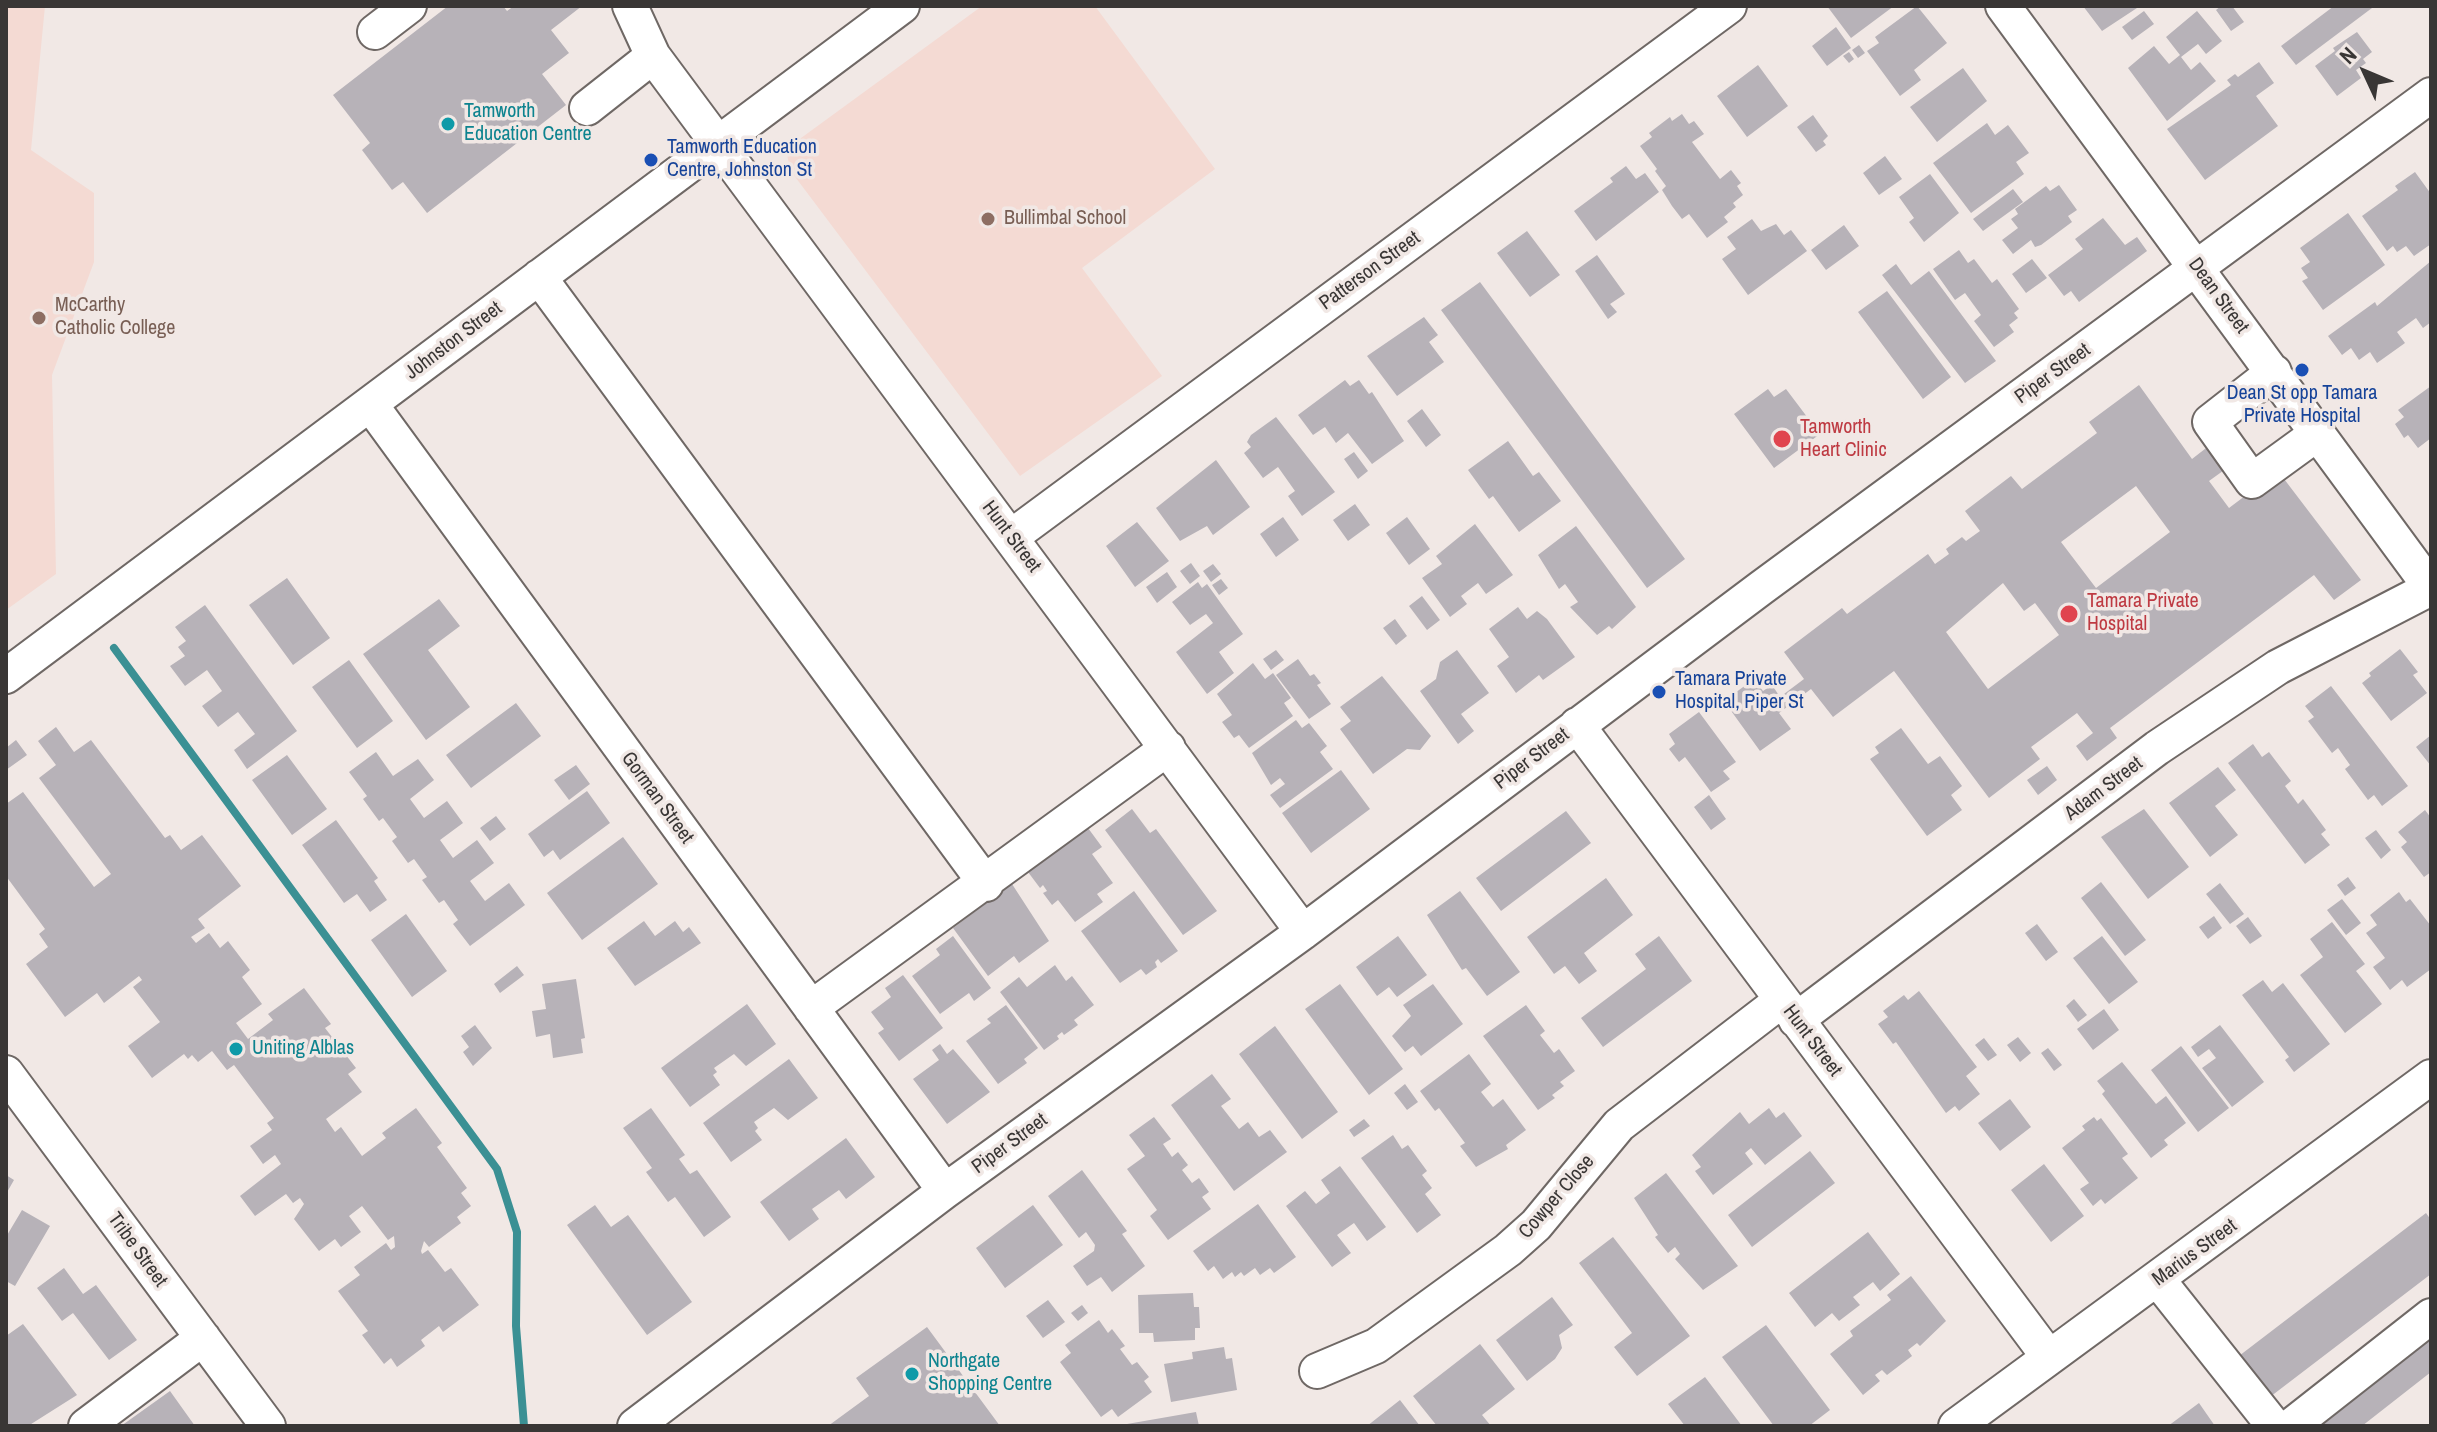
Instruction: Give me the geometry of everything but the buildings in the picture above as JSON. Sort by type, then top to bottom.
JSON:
[{"type":"street","points":[[375,32],[409,6]]},
{"type":"street","name":"Hunt Street","points":[[630,6],[653,56],[1303,932]]},
{"type":"street","name":"Johnston Street","points":[[6,676],[902,6]]},
{"type":"street","name":"Patterson Street","points":[[1011,537],[1729,6]]},
{"type":"street","name":"Dean Street","points":[[2003,6],[2431,588]]},
{"type":"street","points":[[587,108],[653,56]]},
{"type":"street","name":"Piper Street","points":[[635,1426],[945,1191],[1303,932],[1577,725],[2431,95]]},
{"type":"street","points":[[539,277],[986,884]]},
{"type":"street","points":[[2274,372],[2210,422],[2252,481],[2318,433]]},
{"type":"street","name":"Gorman Street","points":[[370,404],[945,1191]]},
{"type":"street","name":"Adam Street","points":[[1789,1010],[2157,748],[2278,667],[2431,588]]},
{"type":"street","name":"Hunt Street","points":[[1577,725],[2048,1356]]},
{"type":"street","points":[[811,1008],[986,884],[1168,748]]},
{"type":"street","name":"Cowper Close","points":[[1317,1371],[1376,1346],[1508,1250],[1536,1225],[1619,1125],[1789,1010]]},
{"type":"street","name":"Tribe Street","points":[[6,1073],[268,1426]]},
{"type":"street","name":"Marius Street","points":[[1956,1426],[2431,1077]]},
{"type":"street","points":[[2158,1280],[2274,1426]]},
{"type":"street","points":[[2291,1426],[2431,1316]]},
{"type":"street","points":[[86,1426],[203,1338]]},
{"type":"shaded area","name":"McCarthy Catholic College","points":[[6,6],[45,6],[31,150],[94,193],[94,262],[52,375],[56,574],[6,610]]},
{"type":"shaded area","name":"Bullimbal School","points":[[982,6],[1095,6],[1215,169],[1082,268],[1162,376],[1020,476],[790,170],[786,149]]},
{"type":"waterway","points":[[114,648],[497,1169],[517,1232],[516,1326],[524,1426]]},
{"type":"place","name":"Tamworth Education Centre","points":[[448,124]]},
{"type":"place","name":"Tamworth Education Centre, Johnston St","points":[[651,160]]},
{"type":"place","name":"Bullimbal School","points":[[988,219]]},
{"type":"place","name":"McCarthy Catholic College","points":[[39,318]]},
{"type":"place","name":"Dean St opp Tamara Private Hospital","points":[[2302,370]]},
{"type":"place","name":"Tamworth Heart Clinic","points":[[1782,439]]},
{"type":"place","name":"Tamara Private Hospital","points":[[2069,614]]},
{"type":"place","name":"Tamara Private Hospital, Piper St","points":[[1659,692]]},
{"type":"place","name":"Uniting Alblas","points":[[236,1049]]},
{"type":"place","name":"Northgate Shopping Centre","points":[[912,1374]]}]
